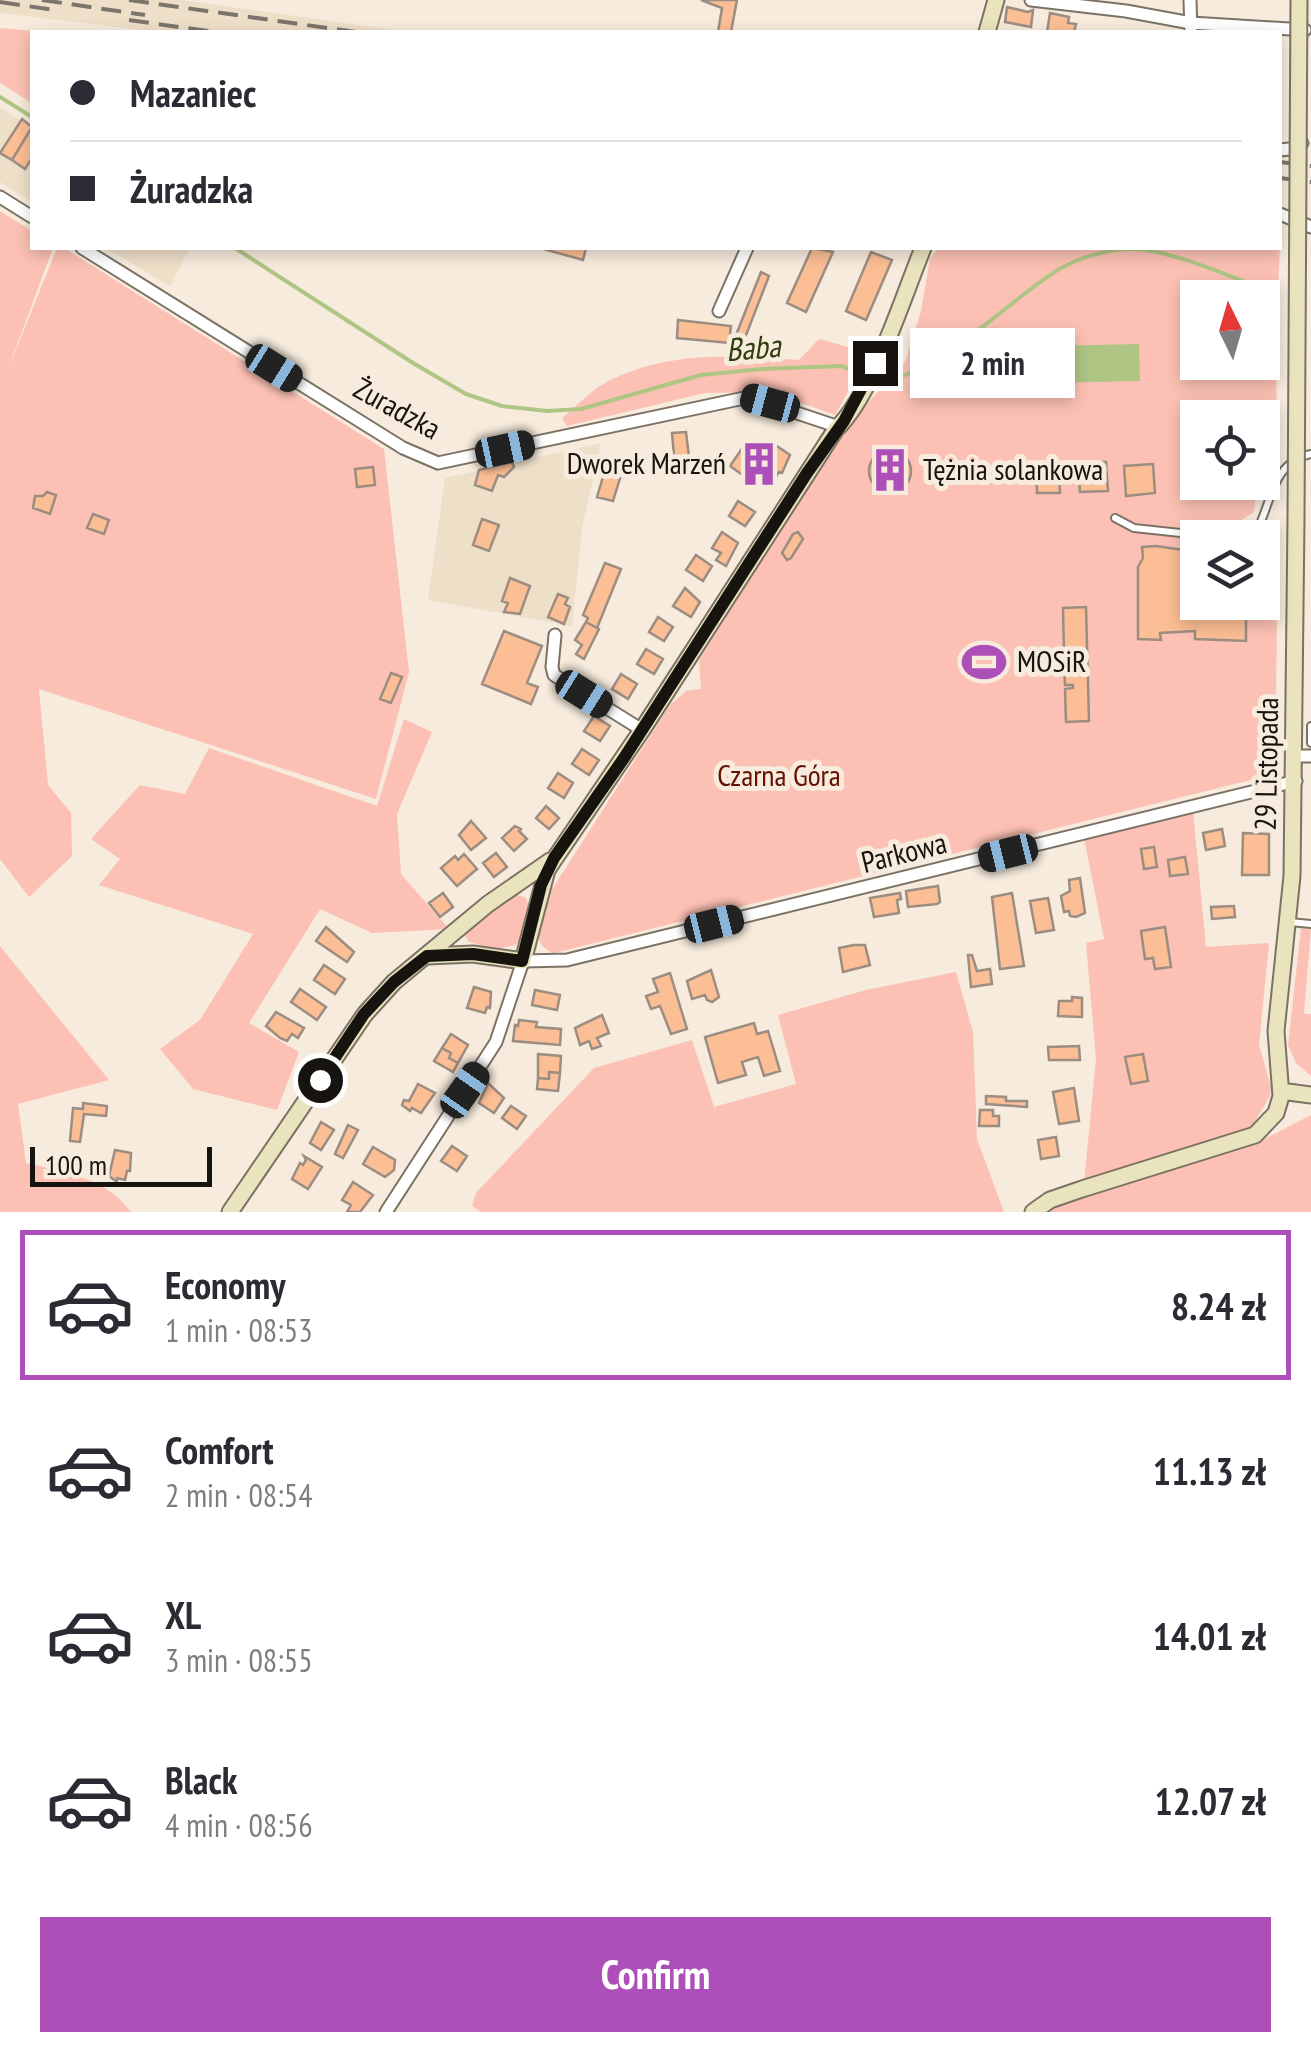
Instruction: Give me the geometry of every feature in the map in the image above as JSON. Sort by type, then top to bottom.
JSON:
[{"type":"street","points":[[988,30],[996,0]]},
{"type":"street","points":[[1031,0],[1126,11],[1191,28],[1305,30]]},
{"type":"street","points":[[1190,0],[1191,28]]},
{"type":"street","name":"29 Listopada","points":[[1282,150],[1298,148],[1305,139],[1308,105],[1302,0]]},
{"type":"street","name":"29 Listopada","points":[[1281,1091],[1276,1031],[1289,922],[1296,781],[1303,756],[1296,519],[1302,0]]},
{"type":"street","points":[[0,196],[30,216]]},
{"type":"street","points":[[1282,215],[1311,227]]},
{"type":"street","name":"Żuradzka","points":[[85,250],[403,448],[438,463],[748,397],[833,425],[836,430]]},
{"type":"street","points":[[719,311],[746,250]]},
{"type":"street","points":[[386,1212],[496,1042],[542,881],[554,858],[844,421],[875,363],[921,250]]},
{"type":"street","points":[[555,635],[554,676],[642,730]]},
{"type":"street","name":"Parkowa","points":[[522,961],[567,960],[1296,781]]},
{"type":"street","points":[[230,1212],[364,1014],[394,982],[468,921],[554,858]]},
{"type":"street","points":[[510,888],[528,894],[534,912]]},
{"type":"street","points":[[468,921],[461,938],[473,954]]},
{"type":"street","points":[[427,956],[473,954],[522,961]]},
{"type":"street","points":[[1033,1212],[1050,1200],[1082,1188],[1254,1135],[1276,1113],[1281,1091],[1311,1095]]},
{"type":"lane","points":[[1260,520],[1286,466],[1311,454]]},
{"type":"lane","points":[[1115,518],[1134,528],[1180,533]]},
{"type":"lane","points":[[1311,726],[1311,743]]},
{"type":"lane","points":[[1289,922],[1311,924]]},
{"type":"shaded area","points":[[0,0],[181,0],[394,30],[140,30],[0,13]]},
{"type":"shaded area","points":[[0,107],[30,127],[30,201],[0,182]]},
{"type":"shaded area","points":[[109,250],[189,250],[170,286]]},
{"type":"shaded area","points":[[1139,344],[1140,381],[1048,383],[1047,346]]},
{"type":"shaded area","points":[[601,443],[582,528],[572,626],[428,600],[445,478]]},
{"type":"green space","points":[[0,28],[30,31],[30,102],[0,83]]},
{"type":"green space","points":[[0,211],[30,230],[30,250],[52,250],[7,372],[56,250],[67,250],[384,449],[409,672],[376,799],[39,689],[48,785],[71,813],[72,856],[29,897],[0,859]]},
{"type":"green space","name":"Czarna Góra","points":[[937,250],[1280,250],[1278,280],[1180,280],[1180,380],[1276,380],[1277,400],[1180,400],[1180,500],[1255,500],[1254,512],[1242,520],[1180,520],[1180,620],[1277,620],[1275,774],[554,953],[546,949],[538,929],[547,897],[670,705],[686,691],[701,689],[699,660],[845,429],[906,360],[921,311],[930,258]]},
{"type":"green space","points":[[819,339],[870,353],[835,415],[771,392],[705,393],[567,426],[562,418],[605,383],[629,372],[700,358],[799,360]]},
{"type":"green space","points":[[404,719],[432,732],[397,814],[401,874],[449,929],[372,933],[320,909],[249,1023],[299,1052],[277,1110],[193,1089],[160,1049],[200,1020],[253,934],[99,885],[120,859],[91,839],[140,785],[185,794],[209,748],[377,806]]},
{"type":"green space","points":[[1193,811],[1206,947],[1269,943],[1259,1045],[1270,1096],[1251,1128],[1084,1183],[1096,1059],[1086,943],[1104,939],[1084,838]]},
{"type":"green space","points":[[503,898],[526,898],[529,917],[516,945],[496,949],[469,942],[466,928]]},
{"type":"green space","points":[[1301,928],[1311,929],[1304,1014],[1311,1014],[1311,1076],[1296,1063],[1288,1045]]},
{"type":"green space","points":[[0,946],[109,1080],[18,1104],[26,1163],[97,1184],[131,1212],[0,1212]]},
{"type":"green space","points":[[956,972],[973,1032],[977,1139],[1004,1212],[481,1212],[472,1206],[476,1193],[594,1068],[692,1040],[714,1107],[796,1084],[778,1015],[866,990]]},
{"type":"green space","points":[[1311,1115],[1311,1212],[1047,1212],[1076,1199],[1251,1146]]},
{"type":"building","points":[[701,0],[737,0],[731,30],[718,30],[722,8]]},
{"type":"building","points":[[1007,7],[1033,10],[1031,27],[1005,22]]},
{"type":"building","points":[[1050,13],[1069,17],[1068,23],[1076,24],[1074,30],[1047,30]]},
{"type":"building","points":[[22,119],[30,125],[12,160],[0,153]]},
{"type":"building","points":[[30,130],[30,161],[25,169],[12,160]]},
{"type":"building","points":[[547,250],[586,250],[583,260]]},
{"type":"building","points":[[811,250],[833,252],[806,312],[787,303]]},
{"type":"building","points":[[871,252],[892,260],[866,320],[846,311]]},
{"type":"building","points":[[761,272],[769,276],[741,348],[732,345]]},
{"type":"building","points":[[678,320],[731,326],[729,343],[677,338]]},
{"type":"building","points":[[686,432],[690,465],[675,467],[672,433]]},
{"type":"building","name":"Dworek Marzeń","points":[[771,442],[790,455],[782,473],[775,478],[764,471],[755,484],[730,466],[743,447],[768,460],[772,454],[766,450]]},
{"type":"building","name":"Tężnia solankowa","points":[[890,450],[905,456],[911,471],[905,486],[890,492],[875,486],[869,471],[875,456]]},
{"type":"building","points":[[512,462],[514,467],[504,477],[498,475],[492,491],[475,485],[479,470]]},
{"type":"building","points":[[1106,462],[1108,491],[1080,492],[1078,463]]},
{"type":"building","points":[[1153,464],[1155,493],[1126,496],[1124,466]]},
{"type":"building","points":[[1036,466],[1059,466],[1060,493],[1037,493]]},
{"type":"building","points":[[373,467],[375,485],[357,487],[355,469]]},
{"type":"building","points":[[605,470],[621,475],[613,501],[597,497]]},
{"type":"building","points":[[47,492],[56,495],[50,514],[33,508],[35,496]]},
{"type":"building","points":[[738,501],[755,512],[745,526],[729,516]]},
{"type":"building","points":[[93,514],[109,520],[104,534],[87,528]]},
{"type":"building","points":[[482,519],[499,525],[489,551],[473,545]]},
{"type":"building","points":[[722,532],[738,543],[726,566],[716,560],[721,553],[712,548]]},
{"type":"building","points":[[798,532],[803,539],[787,560],[782,553]]},
{"type":"building","points":[[1142,547],[1180,549],[1180,620],[1246,620],[1246,641],[1195,639],[1195,631],[1160,633],[1161,640],[1138,639],[1138,567],[1143,558]]},
{"type":"building","points":[[696,555],[712,566],[703,581],[686,570]]},
{"type":"building","points":[[605,563],[621,569],[597,628],[586,622],[588,618],[583,615]]},
{"type":"building","points":[[510,578],[530,586],[520,614],[504,612],[508,603],[502,601]]},
{"type":"building","points":[[685,588],[700,602],[691,617],[673,606]]},
{"type":"building","points":[[558,594],[568,598],[565,604],[570,607],[564,624],[548,617]]},
{"type":"building","points":[[1086,607],[1089,721],[1066,722],[1065,689],[1073,685],[1065,685],[1064,662],[1073,662],[1073,654],[1064,654],[1063,608]]},
{"type":"building","points":[[658,617],[673,627],[664,641],[649,632]]},
{"type":"building","points":[[586,622],[599,629],[584,659],[576,654],[582,645],[575,640]]},
{"type":"building","points":[[504,631],[542,646],[527,683],[538,687],[531,704],[482,684]]},
{"type":"building","points":[[646,649],[663,659],[654,674],[637,664]]},
{"type":"building","points":[[391,673],[402,677],[391,703],[380,699]]},
{"type":"building","points":[[621,674],[637,684],[628,699],[612,689]]},
{"type":"building","points":[[594,716],[610,726],[600,741],[584,731]]},
{"type":"building","points":[[582,749],[599,760],[589,775],[572,764]]},
{"type":"building","points":[[558,773],[573,783],[564,798],[548,788]]},
{"type":"building","points":[[546,806],[559,818],[549,829],[536,818]]},
{"type":"building","points":[[471,821],[486,838],[471,850],[459,835]]},
{"type":"building","points":[[515,826],[527,839],[514,851],[502,838]]},
{"type":"building","points":[[1222,829],[1225,846],[1206,850],[1203,833]]},
{"type":"building","points":[[1243,833],[1269,834],[1269,875],[1242,875]]},
{"type":"building","points":[[1154,847],[1157,867],[1144,869],[1141,849]]},
{"type":"building","points":[[496,853],[507,867],[494,877],[483,863]]},
{"type":"building","points":[[464,854],[477,869],[457,886],[441,868]]},
{"type":"building","points":[[1185,857],[1188,874],[1170,876],[1168,860]]},
{"type":"building","points":[[1080,878],[1085,913],[1070,916],[1069,911],[1064,912],[1061,896],[1070,891],[1069,880]]},
{"type":"building","points":[[938,886],[940,902],[908,907],[906,891]]},
{"type":"building","points":[[443,893],[453,907],[440,917],[429,903]]},
{"type":"building","points":[[900,893],[899,913],[874,917],[870,898]]},
{"type":"building","points":[[1012,893],[1024,966],[1000,969],[992,897]]},
{"type":"building","points":[[1048,898],[1054,930],[1036,933],[1030,901]]},
{"type":"building","points":[[1234,906],[1235,917],[1212,919],[1211,907]]},
{"type":"building","points":[[326,927],[354,952],[347,962],[316,941]]},
{"type":"building","points":[[1165,927],[1171,967],[1155,969],[1153,958],[1145,959],[1141,931]]},
{"type":"building","points":[[865,945],[870,965],[843,972],[839,948]]},
{"type":"building","points":[[968,955],[972,955],[977,971],[990,969],[992,984],[971,987]]},
{"type":"building","points":[[324,965],[345,979],[335,994],[314,980]]},
{"type":"building","points":[[711,970],[719,997],[712,1002],[705,995],[692,999],[687,981]]},
{"type":"building","points":[[670,973],[687,1029],[671,1034],[660,1006],[651,1009],[646,996],[658,992],[653,979]]},
{"type":"building","points":[[474,987],[491,992],[490,1008],[485,1013],[467,1008]]},
{"type":"building","points":[[300,989],[326,1007],[317,1020],[291,1002]]},
{"type":"building","points":[[535,990],[560,995],[557,1010],[532,1005]]},
{"type":"building","points":[[1072,997],[1082,998],[1082,1017],[1058,1016],[1059,1001],[1072,1001]]},
{"type":"building","points":[[276,1012],[304,1028],[298,1038],[292,1034],[287,1041],[266,1026]]},
{"type":"building","points":[[602,1015],[609,1033],[597,1038],[601,1046],[592,1049],[589,1041],[580,1045],[575,1028]]},
{"type":"building","points":[[519,1020],[537,1022],[536,1027],[561,1029],[560,1045],[513,1041]]},
{"type":"building","points":[[754,1023],[757,1034],[768,1031],[780,1071],[764,1076],[758,1057],[742,1062],[746,1075],[718,1083],[705,1037]]},
{"type":"building","points":[[451,1034],[468,1045],[458,1063],[442,1048]]},
{"type":"building","points":[[1079,1046],[1080,1060],[1049,1060],[1048,1047]]},
{"type":"building","points":[[442,1048],[458,1063],[453,1072],[434,1061]]},
{"type":"building","points":[[538,1054],[561,1056],[560,1073],[549,1072],[549,1079],[538,1078]]},
{"type":"building","points":[[1143,1054],[1148,1081],[1131,1084],[1125,1057]]},
{"type":"building","points":[[549,1072],[560,1073],[558,1091],[537,1089],[538,1078],[549,1079]]},
{"type":"building","points":[[488,1083],[504,1098],[494,1113],[479,1103]]},
{"type":"building","points":[[418,1084],[435,1093],[421,1113],[402,1105],[404,1100],[409,1101]]},
{"type":"building","points":[[1074,1088],[1079,1121],[1059,1124],[1053,1092]]},
{"type":"building","points":[[986,1096],[1027,1101],[1027,1107],[986,1104]]},
{"type":"building","points":[[83,1103],[107,1106],[106,1116],[84,1114],[80,1142],[70,1141],[73,1108],[83,1109]]},
{"type":"building","points":[[511,1106],[526,1116],[517,1129],[502,1118]]},
{"type":"building","points":[[980,1110],[993,1110],[993,1116],[999,1116],[999,1126],[979,1126]]},
{"type":"building","points":[[321,1122],[334,1130],[321,1150],[310,1143]]},
{"type":"building","points":[[348,1125],[358,1130],[343,1158],[335,1154]]},
{"type":"building","points":[[1056,1137],[1059,1156],[1041,1159],[1038,1140]]},
{"type":"building","points":[[452,1146],[467,1156],[457,1171],[441,1161]]},
{"type":"building","points":[[373,1147],[395,1160],[394,1170],[385,1177],[363,1164]]},
{"type":"building","points":[[115,1150],[131,1153],[130,1171],[125,1180],[117,1178],[117,1182],[109,1176]]},
{"type":"building","points":[[304,1156],[322,1167],[308,1189],[292,1179],[300,1163],[303,1165],[306,1160]]},
{"type":"building","points":[[353,1182],[373,1195],[360,1212],[347,1212],[351,1205],[342,1200]]},
{"type":"waterway","name":"Baba","points":[[0,97],[30,116]]},
{"type":"waterway","name":"Baba","points":[[238,250],[413,363],[466,394],[502,406],[547,411],[581,409],[701,375],[761,369],[841,366],[867,375]]},
{"type":"waterway","name":"Baba","points":[[876,378],[896,378],[919,369],[971,336],[1063,267],[1121,250]]},
{"type":"waterway","name":"Baba","points":[[1146,250],[1240,280]]},
{"type":"railway","points":[[42,0],[145,15]]},
{"type":"railway","points":[[129,0],[342,30]]},
{"type":"railway","points":[[0,2],[54,10]]},
{"type":"railway","points":[[129,20],[201,30]]},
{"type":"railway","points":[[1282,162],[1311,166]]},
{"type":"railway","points":[[1282,178],[1311,182]]},
{"type":"place","name":"Dworek Marzeń","points":[[759,464]]},
{"type":"place","name":"Tężnia solankowa","points":[[890,470]]},
{"type":"place","name":"MOSiR","points":[[984,662]]},
{"type":"route","points":[[320,1080],[364,1014],[394,982],[427,956],[473,954],[522,961],[541,885],[554,858],[624,758],[844,421],[875,363]]}]
